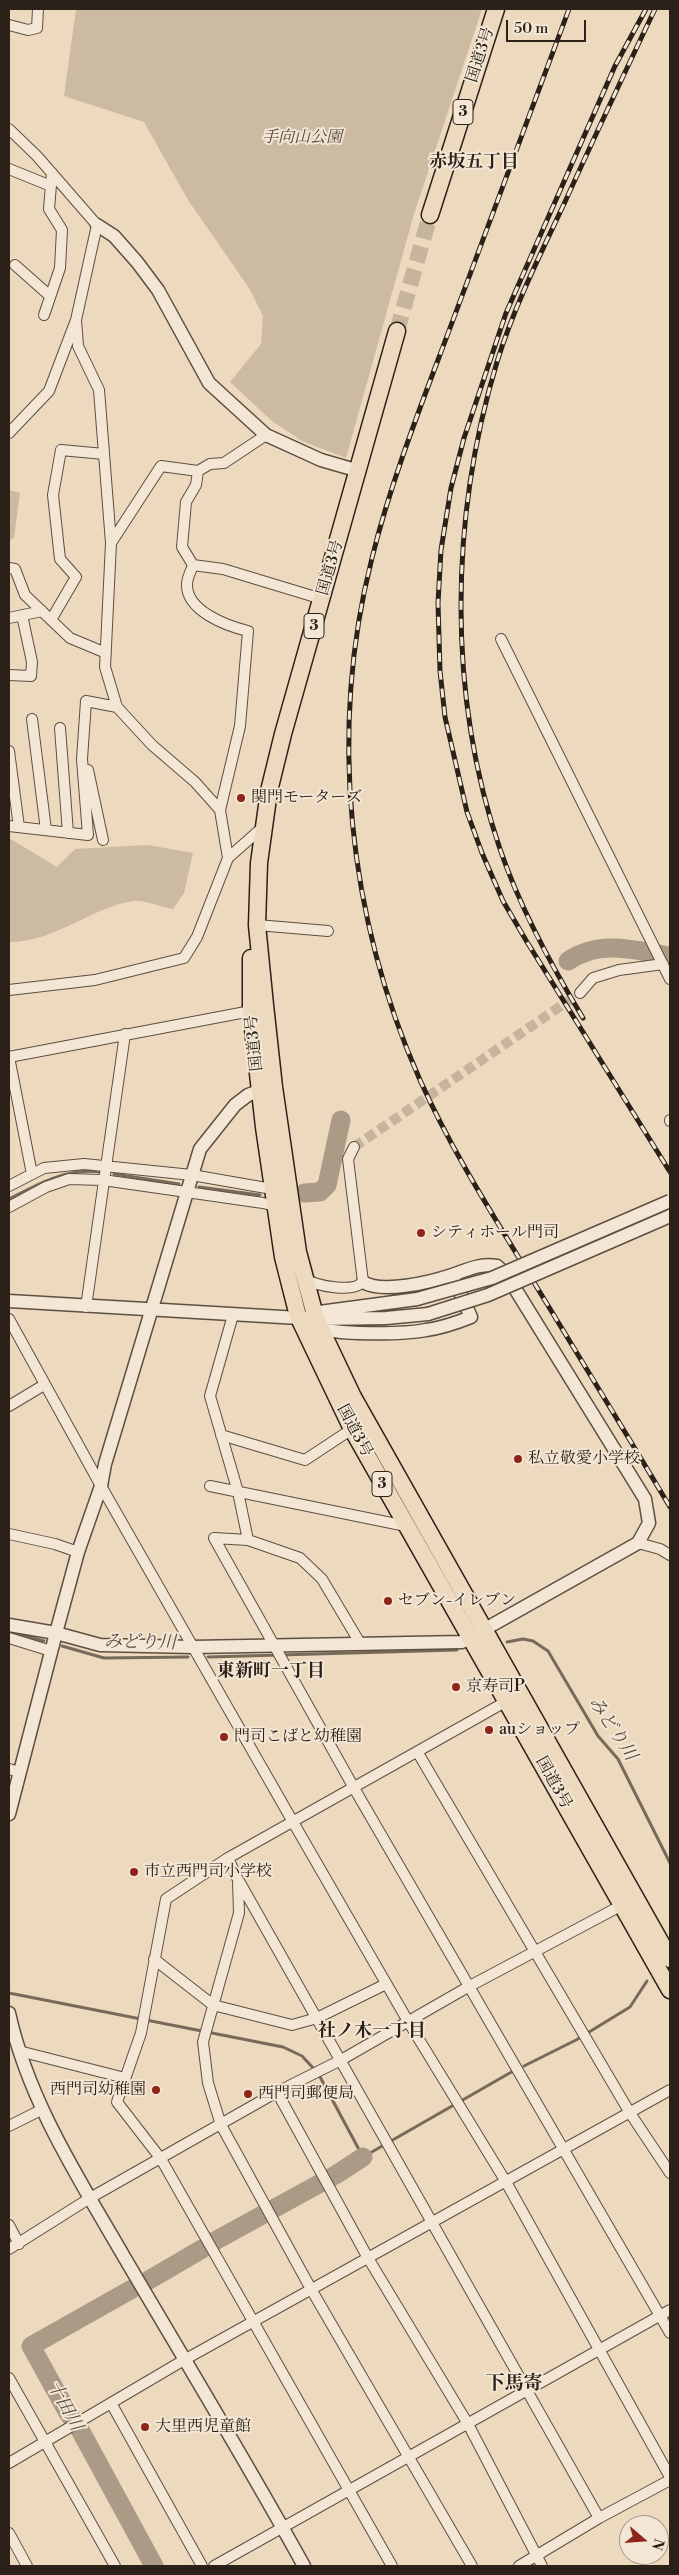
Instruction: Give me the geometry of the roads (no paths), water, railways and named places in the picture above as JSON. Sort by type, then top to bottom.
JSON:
[{"type":"highway","name":"国道3号","points":[[430,215],[496,9]]},
{"type":"highway","name":"国道3号","points":[[397,331],[359,471],[283,734],[264,827],[257,925],[251,959],[251,1011],[304,1279],[317,1320],[353,1397],[486,1630],[629,1902],[670,1990]]},
{"type":"highway","name":"国道3号","points":[[257,925],[272,1189],[283,1257],[298,1316],[352,1429],[471,1639],[629,1902],[670,1959]]},
{"type":"street","points":[[9,25],[28,30],[36,28],[38,9]]},
{"type":"street","points":[[9,129],[52,173],[97,225],[114,236],[137,262],[158,290],[209,383],[266,435],[321,460],[359,471]]},
{"type":"street","points":[[9,169],[51,186]]},
{"type":"street","points":[[44,315],[60,268],[62,230],[49,209],[52,173]]},
{"type":"street","points":[[9,433],[49,391],[76,320],[97,225]]},
{"type":"street","points":[[14,265],[50,296]]},
{"type":"street","points":[[76,320],[78,346],[99,390],[111,543],[106,667],[117,707],[152,746],[195,782],[220,810]]},
{"type":"street","points":[[111,543],[161,466],[198,471],[210,464],[224,463],[266,435]]},
{"type":"street","points":[[51,620],[76,577],[60,559],[53,495],[61,450],[104,454]]},
{"type":"street","points":[[198,471],[196,485],[186,502],[182,547],[193,565],[187,584],[194,604],[230,627],[248,631],[240,726],[220,810],[228,858]]},
{"type":"street","points":[[193,565],[223,569],[322,598]]},
{"type":"street","points":[[9,568],[15,569],[25,595],[70,638],[106,653]]},
{"type":"street","points":[[9,618],[42,611]]},
{"type":"street","points":[[9,675],[31,676],[32,662],[22,615]]},
{"type":"street","points":[[501,639],[670,979]]},
{"type":"street","points":[[9,751],[14,827],[88,835],[82,759],[86,701],[117,707]]},
{"type":"street","points":[[32,719],[46,830]]},
{"type":"street","points":[[60,728],[68,833]]},
{"type":"street","points":[[83,744],[103,840]]},
{"type":"street","points":[[9,990],[95,980],[184,958],[197,937],[228,858],[264,827]]},
{"type":"street","points":[[257,925],[328,931]]},
{"type":"street","points":[[580,992],[593,978],[619,970],[663,964]]},
{"type":"street","points":[[32,1174],[9,1057],[251,1011]]},
{"type":"street","points":[[86,1307],[125,1034]]},
{"type":"street","points":[[9,1814],[14,1771],[51,1651],[78,1552],[101,1486],[105,1464],[200,1149],[235,1105],[267,1088]]},
{"type":"street","points":[[354,1147],[348,1159],[363,1282]]},
{"type":"street","points":[[9,1186],[44,1168],[84,1164],[192,1175],[272,1189]]},
{"type":"street","points":[[9,1207],[46,1187],[69,1179],[103,1180],[275,1206]]},
{"type":"street","points":[[317,1320],[417,1299],[492,1278],[670,1201]]},
{"type":"street","points":[[317,1320],[386,1318],[428,1314],[488,1296],[670,1216]]},
{"type":"street","points":[[9,1625],[56,1633],[100,1645],[193,1647],[462,1642],[471,1639],[638,1542],[649,1523],[645,1499],[506,1274],[497,1266],[484,1265],[410,1285],[373,1286],[363,1282]]},
{"type":"street","points":[[9,1301],[150,1311],[298,1316],[317,1320],[351,1332],[424,1331],[471,1317],[452,1275]]},
{"type":"street","points":[[304,1279],[332,1287],[354,1287],[363,1282]]},
{"type":"street","points":[[233,1315],[210,1396],[238,1492],[248,1540]]},
{"type":"street","points":[[9,1319],[101,1486],[292,1822],[409,2023],[506,2182],[670,2479],[599,2518],[520,2566]]},
{"type":"street","points":[[9,1406],[44,1384]]},
{"type":"street","points":[[221,1435],[305,1460],[352,1429]]},
{"type":"street","points":[[210,1486],[406,1526]]},
{"type":"street","points":[[9,1534],[55,1544],[78,1552]]},
{"type":"street","points":[[360,1643],[322,1579],[300,1558],[248,1540],[214,1538],[468,1987],[670,2333]]},
{"type":"street","points":[[638,1542],[660,1549],[670,1555]]},
{"type":"street","points":[[9,1638],[51,1651]]},
{"type":"street","points":[[392,2566],[161,2159],[117,2102],[141,2033],[166,1899],[228,1858],[418,1753],[507,1701]]},
{"type":"street","points":[[418,1753],[630,2113],[670,2173]]},
{"type":"street","points":[[228,1858],[238,1880],[599,2518]]},
{"type":"street","points":[[238,1880],[239,1914],[203,2042],[208,2083],[221,2125],[311,2289],[472,2566]]},
{"type":"street","points":[[9,2249],[90,2198],[277,2092],[341,2060],[409,2023],[468,1987],[629,1902]]},
{"type":"street","points":[[154,1959],[213,2005],[292,2025],[317,2018],[386,1984]]},
{"type":"street","points":[[9,2013],[10,2026],[43,2109],[90,2198],[304,2566]]},
{"type":"street","points":[[20,2051],[125,2078]]},
{"type":"street","points":[[9,2463],[184,2360],[431,2222],[564,2151],[670,2090]]},
{"type":"street","points":[[277,2092],[368,2258],[468,2424],[542,2566]]},
{"type":"street","points":[[9,2126],[43,2109]]},
{"type":"street","points":[[9,2226],[19,2244]]},
{"type":"street","points":[[214,2566],[282,2526],[409,2458],[670,2310]]},
{"type":"street","points":[[9,2378],[115,2566]]},
{"type":"street","points":[[111,2403],[202,2566]]},
{"type":"street","points":[[9,2534],[27,2566]]},
{"type":"waterway","points":[[568,961],[580,954],[605,948],[631,949],[670,956]]},
{"type":"waterway","points":[[304,1193],[320,1192],[327,1185],[341,1120]]},
{"type":"waterway","points":[[9,1199],[54,1178],[77,1172],[102,1172]]},
{"type":"waterway","points":[[114,1174],[179,1184]]},
{"type":"waterway","points":[[199,1187],[260,1195]]},
{"type":"waterway","name":"みどり川","points":[[9,1632],[44,1641]]},
{"type":"waterway","name":"みどり川","points":[[507,1642],[523,1639],[533,1641],[548,1651],[598,1736],[618,1759],[670,1863]]},
{"type":"waterway","name":"みどり川","points":[[62,1646],[104,1658],[188,1657]]},
{"type":"waterway","name":"みどり川","points":[[208,1657],[457,1650]]},
{"type":"waterway","points":[[524,2066],[576,2040],[630,2007],[647,1981]]},
{"type":"waterway","points":[[9,1993],[283,2047],[302,2056],[315,2070]]},
{"type":"waterway","points":[[319,2075],[363,2157],[515,2070]]},
{"type":"waterway","name":"十田川","points":[[213,2242],[337,2174],[363,2157]]},
{"type":"waterway","name":"十田川","points":[[149,2280],[202,2249]]},
{"type":"waterway","name":"十田川","points":[[132,2289],[31,2346],[68,2413],[79,2428],[154,2566]]},
{"type":"tunnel","points":[[397,331],[430,215]]},
{"type":"tunnel","points":[[354,1147],[580,993]]},
{"type":"railway","points":[[569,9],[420,408],[389,498],[372,558],[358,623],[351,690],[349,756],[352,823],[362,889],[376,954],[395,1018],[420,1080],[470,1177],[670,1507]]},
{"type":"railway","points":[[646,9],[615,66],[506,313],[464,438],[451,488],[441,550],[438,603],[440,671],[445,717],[467,812],[482,853],[503,901],[527,942],[670,1172]]},
{"type":"railway","points":[[583,1018],[559,978],[517,893],[500,849],[483,790],[471,729],[463,668],[461,606],[463,544],[470,482],[481,421],[504,342],[519,301],[655,9]]},
{"type":"place","name":"関門モーターズ","points":[[241,798]]},
{"type":"place","name":"シティホール門司","points":[[421,1233]]},
{"type":"place","name":"私立敬愛小学校","points":[[518,1459]]},
{"type":"place","name":"セブン-イレブン","points":[[388,1601]]},
{"type":"place","name":"京寿司P","points":[[456,1687]]},
{"type":"place","name":"auショップ","points":[[489,1730]]},
{"type":"place","name":"門司こばと幼稚園","points":[[224,1737]]},
{"type":"place","name":"市立西門司小学校","points":[[134,1872]]},
{"type":"place","name":"西門司幼稚園","points":[[156,2090]]},
{"type":"place","name":"西門司郵便局","points":[[248,2094]]},
{"type":"place","name":"大里西児童館","points":[[145,2427]]},
{"type":"district","name":"赤坂五丁目","points":[[474,163]]},
{"type":"district","name":"東新町一丁目","points":[[271,1672]]},
{"type":"district","name":"社ノ木一丁目","points":[[372,2032]]},
{"type":"district","name":"下馬寄","points":[[514,2384]]},
{"type":"park label","name":"手向山公園","points":[[302,138]]}]
